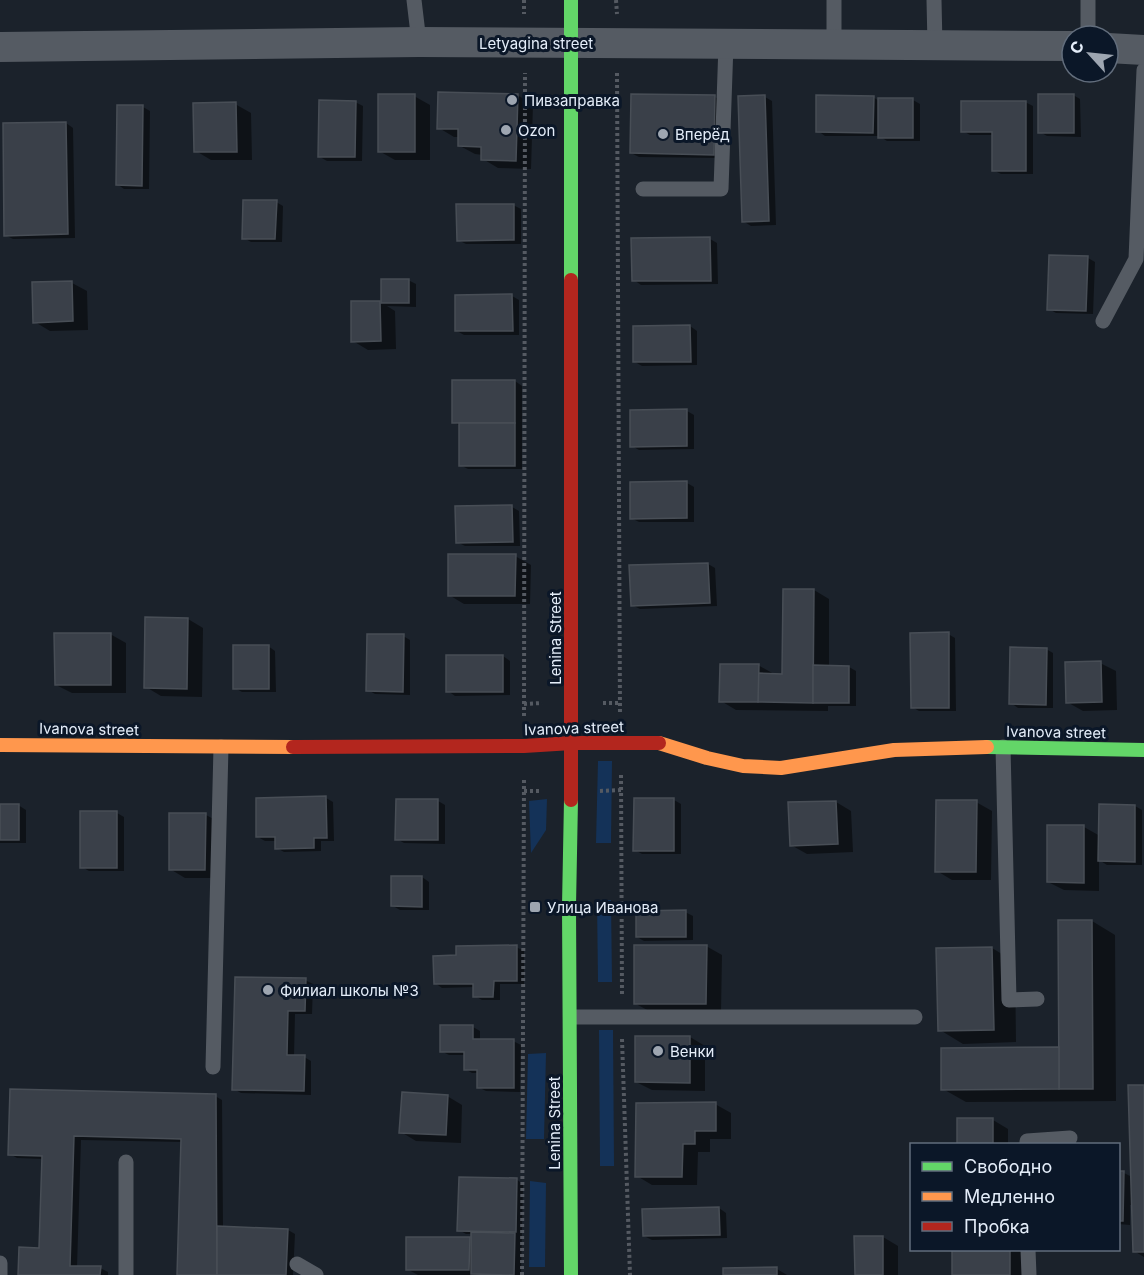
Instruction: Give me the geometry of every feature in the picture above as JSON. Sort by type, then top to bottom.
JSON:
[{"type":"street","name":"Lenina Street","points":[[571,0],[572,743],[569,906],[571,1275]]},
{"type":"street","name":"Letyagina street","points":[[0,46],[419,42],[1060,46]]},
{"type":"street","points":[[1120,49],[1144,50]]},
{"type":"street","name":"Ivanova street","points":[[0,745],[221,747],[661,743],[707,758],[743,766],[781,768],[894,750],[1003,747],[1144,750]]},
{"type":"lane","points":[[414,0],[419,42]]},
{"type":"lane","points":[[834,0],[834,44]]},
{"type":"lane","points":[[934,0],[935,45]]},
{"type":"lane","points":[[1088,0],[1088,24]]},
{"type":"lane","points":[[643,189],[721,189],[726,44]]},
{"type":"lane","points":[[1103,321],[1136,259],[1144,70]]},
{"type":"lane","points":[[213,1067],[221,747]]},
{"type":"lane","points":[[1003,747],[1010,1000],[1037,999]]},
{"type":"lane","points":[[571,1017],[915,1017]]},
{"type":"lane","points":[[1027,1143],[1027,1141],[1070,1138]]},
{"type":"lane","points":[[126,1162],[126,1275]]},
{"type":"lane","points":[[1028,1251],[1029,1275]]},
{"type":"lane","points":[[0,1263],[0,1275]]},
{"type":"lane","points":[[297,1264],[316,1275]]},
{"type":"path","points":[[522,1275],[524,0]]},
{"type":"path","points":[[616,0],[622,1017],[630,1275]]},
{"type":"shaded area","points":[[598,761],[612,761],[611,843],[596,843]]},
{"type":"shaded area","points":[[547,799],[546,830],[531,853],[529,801]]},
{"type":"shaded area","points":[[597,900],[611,900],[612,982],[598,982]]},
{"type":"shaded area","points":[[599,1030],[613,1030],[614,1166],[600,1166]]},
{"type":"shaded area","points":[[546,1053],[544,1139],[526,1139],[528,1054]]},
{"type":"shaded area","points":[[530,1181],[546,1183],[545,1267],[529,1267]]},
{"type":"building","points":[[438,92],[518,94],[516,161],[481,160],[481,147],[458,146],[458,129],[437,129]]},
{"type":"building","points":[[378,94],[415,94],[415,152],[378,152]]},
{"type":"building","points":[[631,94],[715,95],[714,155],[630,153]]},
{"type":"building","points":[[1038,94],[1074,94],[1074,133],[1038,133]]},
{"type":"building","points":[[765,95],[769,221],[742,222],[738,96]]},
{"type":"building","points":[[816,95],[874,96],[873,133],[816,132]]},
{"type":"building","points":[[878,98],[913,98],[913,138],[878,138]]},
{"type":"building","points":[[319,100],[356,101],[355,157],[318,157]]},
{"type":"building","points":[[961,101],[1026,101],[1026,171],[992,171],[992,132],[961,132]]},
{"type":"building","points":[[236,102],[237,152],[194,152],[193,103]]},
{"type":"building","points":[[117,105],[143,105],[142,186],[116,185]]},
{"type":"building","points":[[66,122],[68,234],[4,236],[3,123]]},
{"type":"building","points":[[243,200],[277,200],[275,239],[242,239]]},
{"type":"building","points":[[456,204],[514,204],[514,240],[457,241]]},
{"type":"building","points":[[710,237],[711,281],[632,281],[631,238]]},
{"type":"building","points":[[1049,255],[1088,256],[1086,311],[1047,310]]},
{"type":"building","points":[[381,279],[409,279],[409,303],[381,303]]},
{"type":"building","points":[[72,281],[73,321],[33,323],[32,282]]},
{"type":"building","points":[[512,294],[513,331],[455,331],[455,295]]},
{"type":"building","points":[[351,301],[380,301],[381,341],[351,342]]},
{"type":"building","points":[[690,325],[691,362],[633,362],[633,326]]},
{"type":"building","points":[[452,380],[515,380],[515,423],[452,423]]},
{"type":"building","points":[[687,409],[687,446],[630,447],[630,410]]},
{"type":"building","points":[[459,423],[515,423],[515,466],[459,466]]},
{"type":"building","points":[[687,481],[687,518],[630,519],[630,482]]},
{"type":"building","points":[[512,505],[513,542],[456,543],[455,506]]},
{"type":"building","points":[[448,554],[516,554],[515,596],[448,596]]},
{"type":"building","points":[[708,563],[710,603],[631,606],[629,565]]},
{"type":"building","points":[[783,589],[814,589],[813,703],[758,702],[758,673],[782,674]]},
{"type":"building","points":[[145,617],[188,618],[187,689],[144,688]]},
{"type":"building","points":[[949,632],[949,708],[911,708],[910,633]]},
{"type":"building","points":[[54,633],[111,633],[111,685],[55,685]]},
{"type":"building","points":[[367,634],[404,634],[403,692],[366,691]]},
{"type":"building","points":[[233,645],[269,645],[269,689],[233,689]]},
{"type":"building","points":[[1010,647],[1047,648],[1046,705],[1009,704]]},
{"type":"building","points":[[446,655],[503,655],[503,692],[446,692]]},
{"type":"building","points":[[1101,661],[1102,702],[1066,703],[1065,662]]},
{"type":"building","points":[[720,664],[759,664],[758,702],[719,702]]},
{"type":"building","points":[[813,665],[849,666],[849,703],[813,703]]},
{"type":"building","points":[[326,796],[327,838],[314,838],[314,848],[275,849],[275,837],[256,837],[256,798]]},
{"type":"building","points":[[634,798],[674,798],[674,851],[633,851]]},
{"type":"building","points":[[396,799],[438,799],[438,840],[395,840]]},
{"type":"building","points":[[936,800],[977,800],[976,872],[935,872]]},
{"type":"building","points":[[836,801],[838,844],[790,846],[788,802]]},
{"type":"building","points":[[0,804],[19,804],[19,840],[0,840]]},
{"type":"building","points":[[1099,804],[1135,805],[1135,862],[1098,861]]},
{"type":"building","points":[[80,811],[117,811],[117,868],[80,868]]},
{"type":"building","points":[[169,813],[206,813],[205,870],[169,870]]},
{"type":"building","points":[[1047,825],[1084,825],[1084,883],[1047,882]]},
{"type":"building","points":[[391,876],[422,876],[422,907],[391,906]]},
{"type":"building","points":[[686,910],[686,937],[636,937],[636,911]]},
{"type":"building","points":[[1058,920],[1092,920],[1093,1089],[1059,1089]]},
{"type":"building","points":[[517,945],[517,981],[494,981],[493,997],[473,997],[473,984],[434,984],[433,956],[456,955],[456,946]]},
{"type":"building","points":[[634,945],[707,945],[706,1004],[634,1004]]},
{"type":"building","points":[[992,947],[994,1030],[938,1031],[936,948]]},
{"type":"building","points":[[235,977],[306,978],[305,1011],[288,1011],[287,1055],[305,1055],[304,1091],[232,1090]]},
{"type":"building","points":[[440,1025],[473,1025],[473,1039],[514,1039],[514,1088],[477,1088],[477,1070],[464,1070],[464,1052],[440,1052]]},
{"type":"building","points":[[635,1036],[690,1036],[690,1083],[635,1082]]},
{"type":"building","points":[[1059,1047],[1059,1089],[941,1090],[941,1048]]},
{"type":"building","points":[[1128,1085],[1144,1085],[1144,1252],[1133,1252]]},
{"type":"building","points":[[10,1089],[216,1094],[217,1275],[177,1275],[181,1139],[74,1136],[70,1266],[101,1266],[100,1275],[18,1275],[19,1247],[39,1248],[42,1156],[8,1155]]},
{"type":"building","points":[[402,1092],[448,1095],[446,1135],[399,1133]]},
{"type":"building","points":[[716,1102],[716,1131],[695,1131],[695,1144],[683,1144],[682,1177],[635,1177],[636,1103]]},
{"type":"building","points":[[957,1118],[993,1118],[993,1143],[957,1143]]},
{"type":"building","points":[[1120,1171],[1124,1171],[1123,1221],[1120,1221]]},
{"type":"building","points":[[459,1177],[517,1178],[516,1232],[457,1231]]},
{"type":"building","points":[[719,1207],[720,1235],[643,1236],[642,1209]]},
{"type":"building","points":[[217,1226],[288,1229],[286,1275],[217,1275]]},
{"type":"building","points":[[471,1232],[515,1233],[514,1275],[471,1274]]},
{"type":"building","points":[[854,1236],[883,1236],[883,1275],[855,1275]]},
{"type":"building","points":[[406,1237],[470,1237],[469,1270],[406,1270]]},
{"type":"building","points":[[952,1251],[1010,1251],[1010,1275],[952,1275]]},
{"type":"building","points":[[777,1267],[777,1275],[723,1275],[723,1268]]},
{"type":"traffic: fast","points":[[571,0],[571,280]]},
{"type":"traffic: fast","points":[[987,747],[1144,750]]},
{"type":"traffic: fast","points":[[571,800],[569,906],[571,1275]]},
{"type":"traffic: slow","points":[[659,743],[743,766],[781,768],[894,750],[987,747]]},
{"type":"traffic: slow","points":[[0,745],[293,747]]},
{"type":"traffic: jam","points":[[571,280],[571,800]]},
{"type":"traffic: jam","points":[[293,747],[659,743]]},
{"type":"place","name":"Пивзаправка","points":[[512,100]]},
{"type":"place","name":"Ozon","points":[[506,130]]},
{"type":"place","name":"Вперёд","points":[[663,134]]},
{"type":"place","name":"Улица Иванова","points":[[535,907]]},
{"type":"place","name":"Филиал школы №3","points":[[268,990]]},
{"type":"place","name":"Венки","points":[[658,1051]]}]
